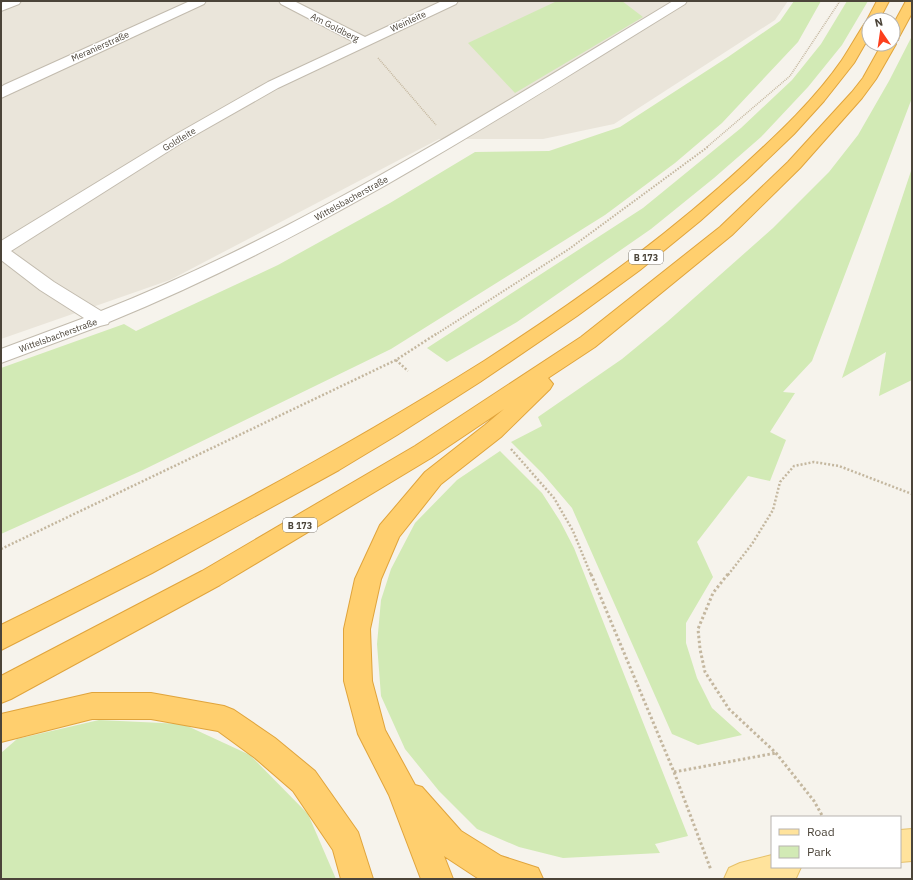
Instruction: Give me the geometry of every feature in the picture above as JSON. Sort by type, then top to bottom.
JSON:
[{"type":"highway","points":[[877,12],[883,1]]},
{"type":"highway","points":[[901,22],[912,1]]},
{"type":"highway","name":"B 173","points":[[1,638],[171,552],[286,490],[378,436],[525,344],[612,284],[694,218],[766,155],[817,99],[848,62],[861,40]]},
{"type":"highway","name":"B 173","points":[[1,690],[232,566],[423,452],[588,342],[659,286],[726,230],[794,165],[869,79],[884,52]]},
{"type":"highway","points":[[437,879],[401,787],[372,734],[358,681],[357,629],[368,579],[389,532],[433,478],[493,431],[588,342]]},
{"type":"highway","points":[[1,728],[92,706],[151,706],[224,719],[265,748],[304,781],[347,843],[358,879]]},
{"type":"highway","points":[[401,787],[450,842],[494,870],[527,879]]},
{"type":"main road","points":[[901,846],[912,845]]},
{"type":"main road","points":[[726,876],[778,869]]},
{"type":"street","points":[[1,7],[15,1]]},
{"type":"street","name":"Meranierstraße","points":[[1,94],[9,88],[200,1]]},
{"type":"street","name":"Am Goldberg","points":[[285,1],[364,42]]},
{"type":"street","name":"Weinleite","points":[[364,42],[452,1]]},
{"type":"street","name":"Wittelsbacherstraße","points":[[1,356],[100,320],[181,285],[253,251],[359,194],[494,115],[681,1]]},
{"type":"street","name":"Goldleite","points":[[1,249],[178,139],[273,85],[364,42]]},
{"type":"street","points":[[1,252],[47,286],[100,320]]},
{"type":"path","points":[[1,549],[396,360],[569,249],[712,144],[790,76],[840,1]]},
{"type":"path","points":[[364,42],[449,141]]},
{"type":"path","points":[[396,360],[408,371]]},
{"type":"path","points":[[510,448],[554,498],[573,531],[674,772],[726,876]]},
{"type":"path","points":[[822,816],[814,802],[776,752],[729,709],[705,672],[700,649],[698,629],[713,592],[752,544],[774,510],[780,482],[794,466],[814,462],[839,466],[912,494]]},
{"type":"path","points":[[674,772],[776,752]]},
{"type":"shaded area","points":[[1,1],[788,1],[775,20],[614,124],[543,139],[439,139],[170,280],[1,339]]},
{"type":"green space","points":[[557,1],[622,1],[643,17],[515,93],[468,43]]},
{"type":"green space","points":[[794,1],[821,1],[798,42],[722,123],[675,163],[605,215],[391,349],[143,470],[1,534],[1,368],[124,324],[136,331],[278,265],[390,203],[475,152],[549,151],[620,127],[728,57],[780,21]]},
{"type":"green space","points":[[847,1],[868,1],[842,45],[808,87],[761,137],[714,178],[651,229],[517,322],[447,362],[427,348],[643,208],[741,128],[792,80],[821,44]]},
{"type":"green space","points":[[912,36],[912,98],[812,361],[783,392],[795,393],[770,432],[786,440],[770,481],[748,476],[697,542],[713,577],[686,623],[686,643],[697,678],[712,708],[742,735],[698,745],[672,734],[572,508],[543,474],[511,442],[542,426],[538,417],[622,359],[667,322],[773,228],[829,172],[858,135],[889,81]]},
{"type":"green space","points":[[912,168],[912,380],[879,396],[886,352],[842,378]]},
{"type":"green space","points":[[500,451],[542,493],[560,521],[574,548],[688,836],[655,844],[660,853],[563,858],[519,847],[477,829],[439,791],[405,749],[381,696],[377,644],[381,600],[391,569],[415,523],[457,480]]},
{"type":"green space","points":[[99,720],[183,724],[250,755],[308,814],[336,879],[1,879],[1,753],[17,739]]}]
